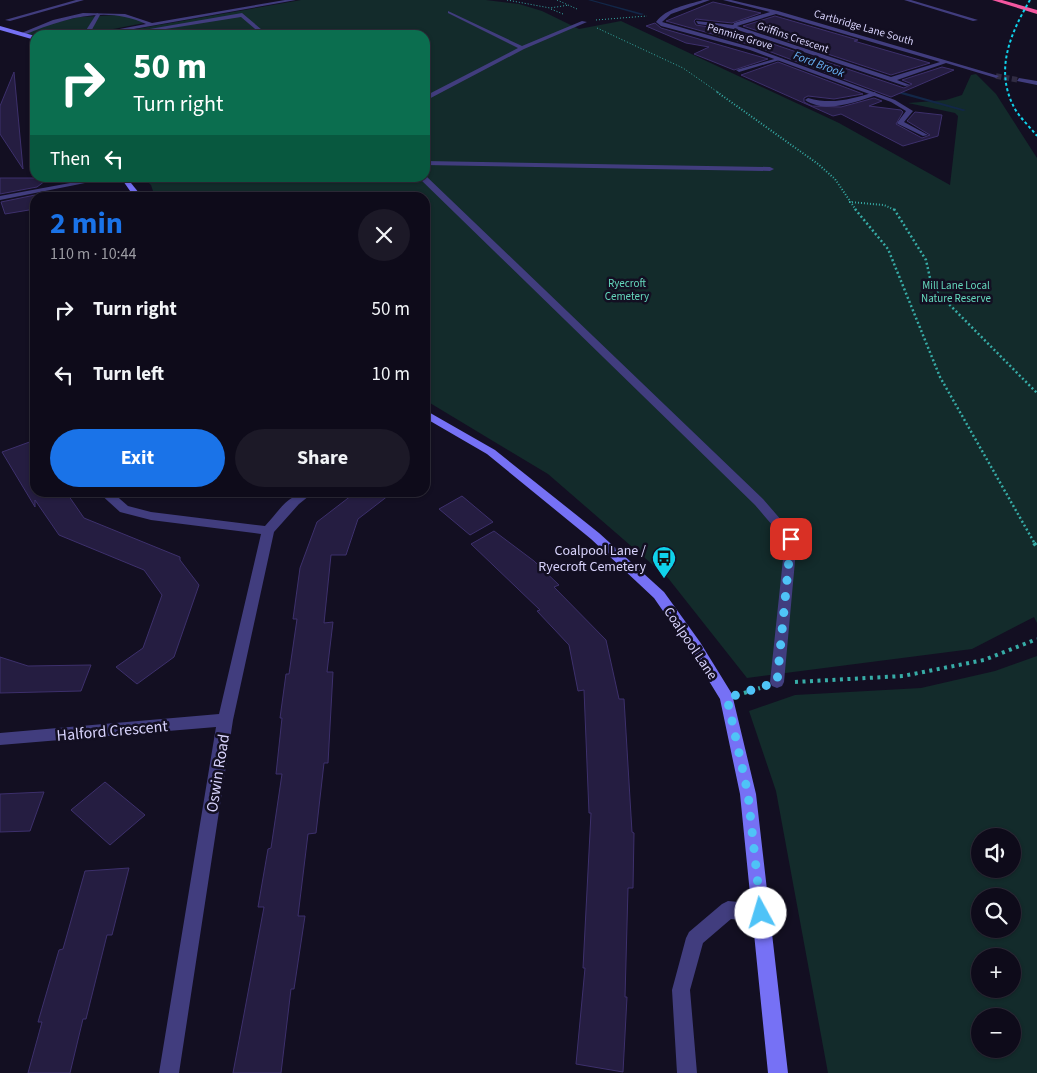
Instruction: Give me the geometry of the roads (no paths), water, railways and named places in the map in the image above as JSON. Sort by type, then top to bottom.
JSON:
[{"type":"highway","points":[[995,0],[1037,12]]},
{"type":"street","points":[[4,0],[25,0]]},
{"type":"street","points":[[8,20],[82,0]]},
{"type":"street","points":[[118,30],[294,0]]},
{"type":"street","name":"Penmire Grove","points":[[708,0],[663,16],[659,22],[663,25],[723,40],[893,101],[910,111],[900,123],[925,135]]},
{"type":"street","name":"Cartbridge Lane South","points":[[725,0],[776,12],[996,76]]},
{"type":"street","points":[[906,0],[976,20]]},
{"type":"street","points":[[233,2],[245,7]]},
{"type":"street","points":[[450,12],[522,48]]},
{"type":"street","name":"Griffins Crescent","points":[[734,27],[736,24],[776,12]]},
{"type":"street","points":[[7,13],[21,17]]},
{"type":"street","points":[[33,30],[62,19],[96,15],[135,17],[150,24]]},
{"type":"street","points":[[88,30],[96,15]]},
{"type":"street","points":[[149,30],[242,15],[259,30]]},
{"type":"street","points":[[948,20],[960,16]]},
{"type":"street","points":[[430,96],[522,48],[584,22]]},
{"type":"street","points":[[698,22],[734,27]]},
{"type":"street","name":"Griffins Crescent","points":[[734,27],[907,86]]},
{"type":"street","points":[[0,28],[30,36]]},
{"type":"street","points":[[22,34],[30,31]]},
{"type":"street","points":[[739,70],[780,60]]},
{"type":"street","points":[[889,80],[945,62]]},
{"type":"street","points":[[1019,80],[1037,83]]},
{"type":"street","points":[[808,100],[822,105],[835,106],[875,94]]},
{"type":"street","points":[[430,163],[770,169]]},
{"type":"street","points":[[32,192],[85,182]]},
{"type":"street","points":[[127,182],[135,192]]},
{"type":"street","points":[[427,182],[759,502],[791,539],[777,682]]},
{"type":"street","points":[[0,198],[30,192]]},
{"type":"street","name":"Coalpool Lane","points":[[430,419],[491,452],[595,536],[659,595],[696,646],[727,698],[748,794],[778,1073]]},
{"type":"street","points":[[110,497],[124,510],[142,514],[268,531]]},
{"type":"street","name":"Oswin Road","points":[[169,1073],[225,720],[268,531],[301,497]]},
{"type":"street","name":"Halford Crescent","points":[[0,739],[225,720]]},
{"type":"street","points":[[687,1073],[681,990],[695,938],[728,910],[761,913]]},
{"type":"waterway","name":"Ford Brook","points":[[589,0],[642,14]]},
{"type":"waterway","name":"Ford Brook","points":[[891,90],[964,110]]},
{"type":"tunnel","points":[[996,76],[1019,80]]},
{"type":"railway","points":[[1030,0],[1011,39],[1005,67],[1009,95],[1015,109],[1037,136]]},
{"type":"place","name":"Coalpool Lane / Ryecroft Cemetery","points":[[664,579]]},
{"type":"park label","name":"Ryecroft Cemetery","points":[[627,289]]},
{"type":"park label","name":"Mill Lane Local Nature Reserve","points":[[956,291]]}]
